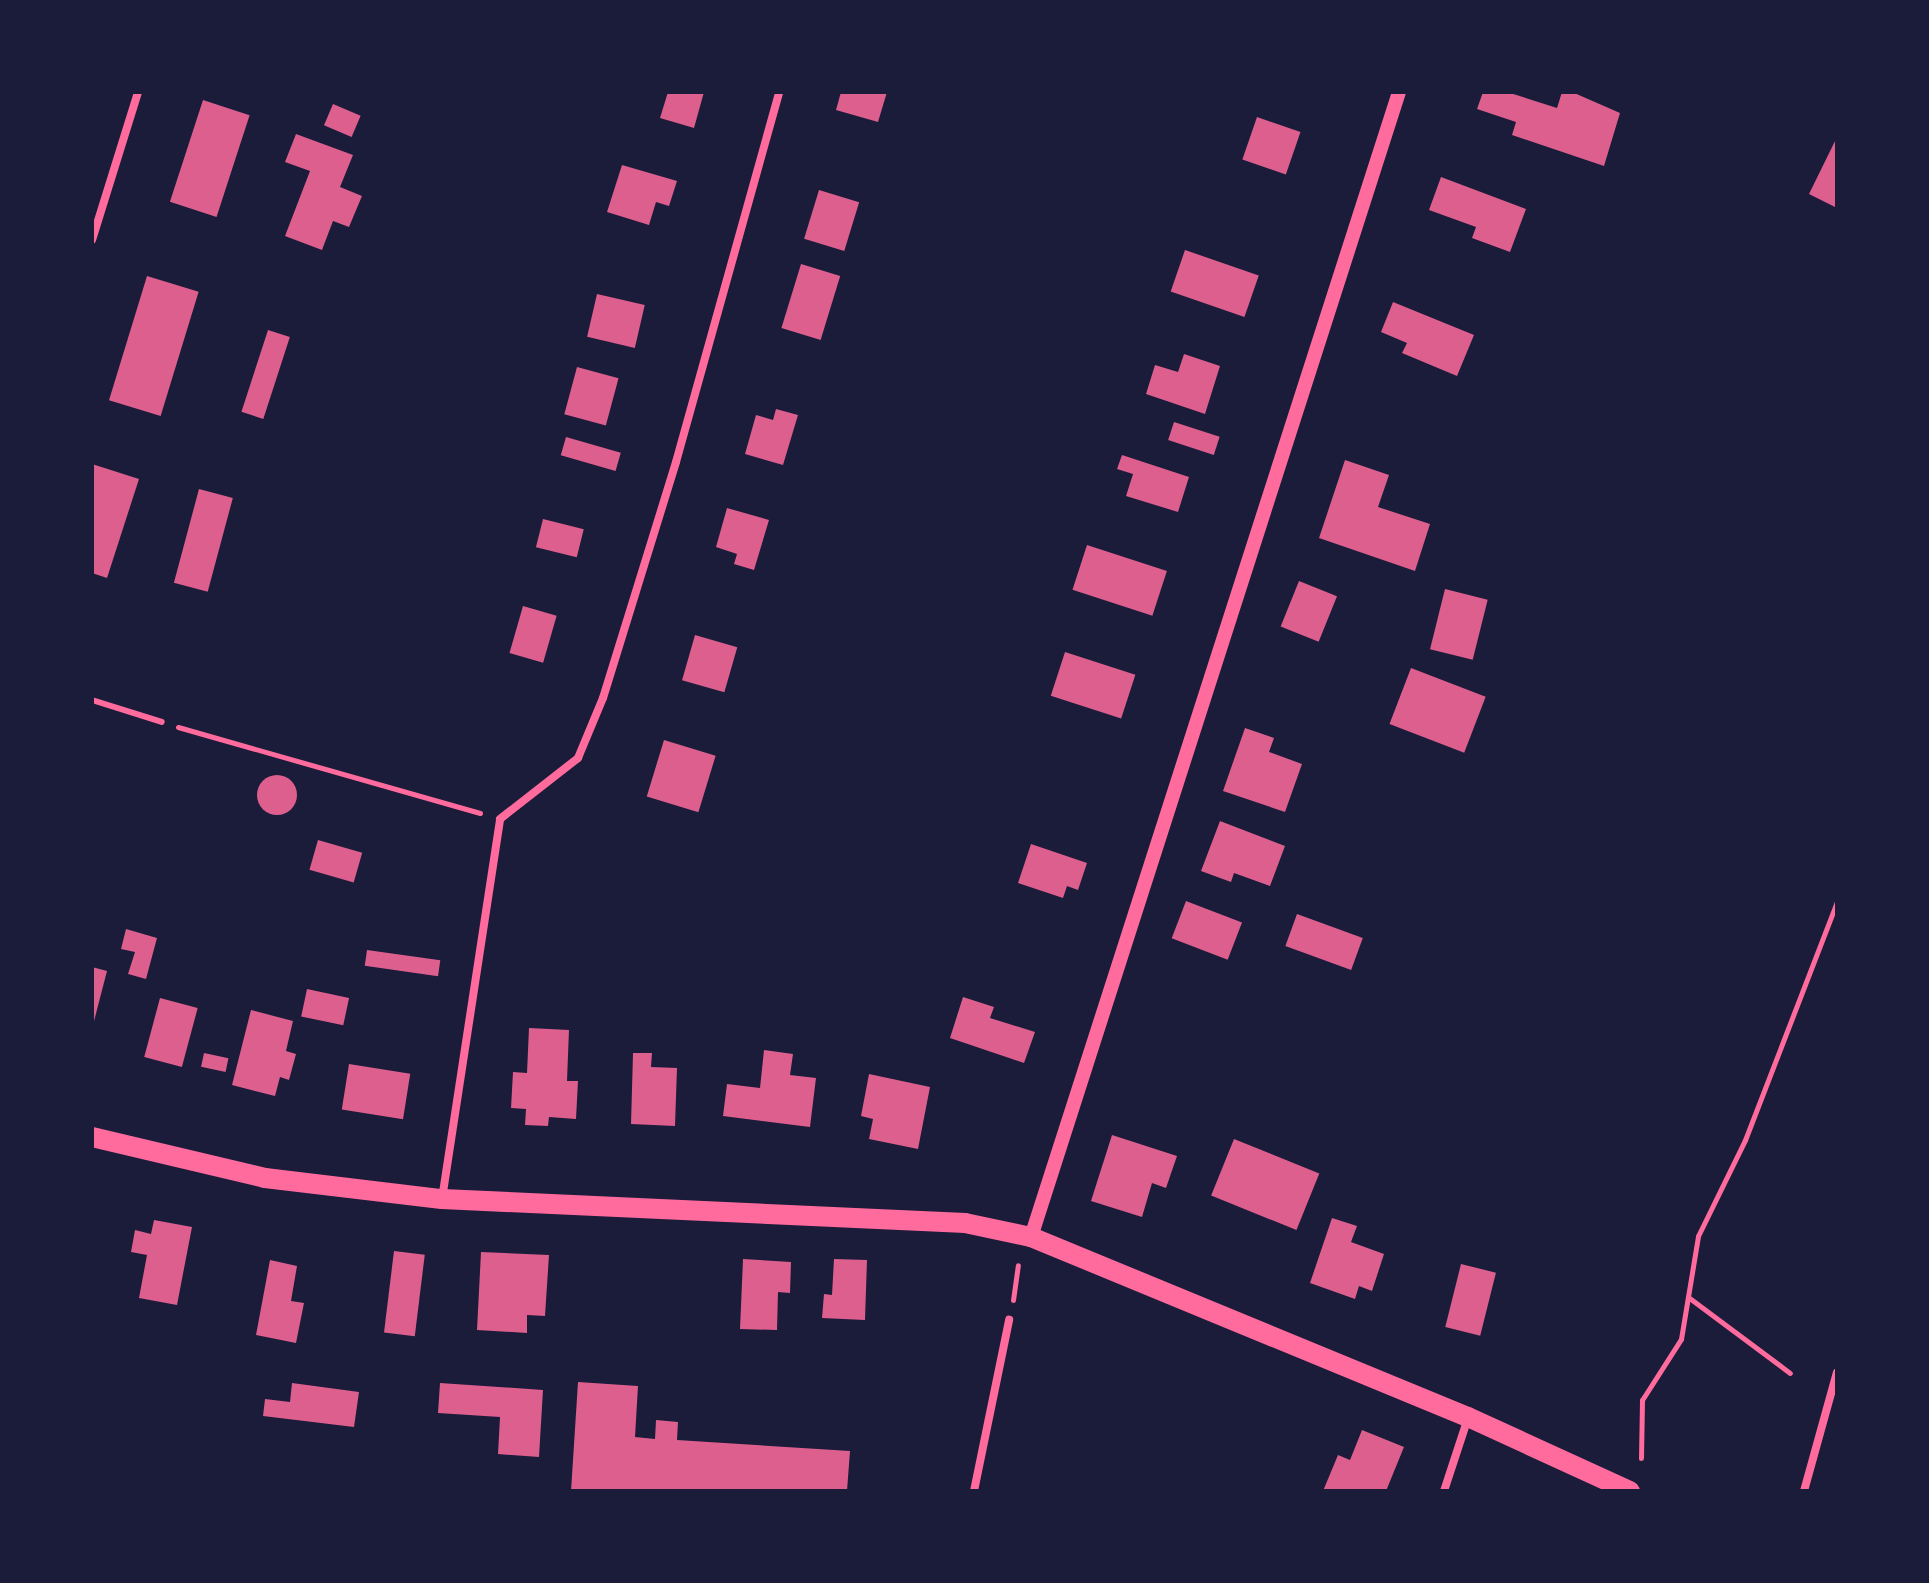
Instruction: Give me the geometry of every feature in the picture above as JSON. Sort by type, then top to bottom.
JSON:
[{"type":"main road","points":[[92,1137],[265,1178],[442,1199],[965,1223],[1031,1237],[1468,1417],[1630,1491]]},
{"type":"street","points":[[92,240],[138,92]]},
{"type":"street","points":[[442,1199],[500,819],[578,758],[603,698],[676,462],[779,92]]},
{"type":"street","points":[[1031,1237],[1399,92]]},
{"type":"street","points":[[974,1491],[1009,1320]]},
{"type":"street","points":[[1804,1491],[1837,1372]]},
{"type":"street","points":[[1444,1491],[1468,1417]]},
{"type":"lane","points":[[92,700],[162,722]]},
{"type":"path","points":[[162,722],[500,819]]},
{"type":"path","points":[[1641,1458],[1642,1400],[1681,1339],[1698,1236],[1745,1140],[1837,901]]},
{"type":"path","points":[[1009,1320],[1018,1265]]},
{"type":"path","points":[[1688,1297],[1790,1373]]},
{"type":"building","points":[[668,92],[704,92],[694,128],[660,118]]},
{"type":"building","points":[[841,92],[887,92],[878,122],[836,110]]},
{"type":"building","points":[[1483,92],[1507,92],[1557,108],[1562,92],[1572,92],[1620,113],[1604,166],[1512,135],[1516,122],[1477,109]]},
{"type":"building","points":[[203,100],[250,115],[217,217],[170,202]]},
{"type":"building","points":[[333,104],[361,116],[352,137],[324,125]]},
{"type":"building","points":[[1257,117],[1300,132],[1286,175],[1242,160]]},
{"type":"building","points":[[296,134],[353,155],[340,187],[362,196],[349,227],[333,221],[322,250],[285,236],[310,171],[285,162]]},
{"type":"building","points":[[1837,137],[1837,208],[1809,194]]},
{"type":"building","points":[[622,165],[677,181],[669,206],[656,202],[649,225],[607,212]]},
{"type":"building","points":[[1441,177],[1526,209],[1510,252],[1472,238],[1476,227],[1429,210]]},
{"type":"building","points":[[819,190],[859,202],[844,251],[804,239]]},
{"type":"building","points":[[1185,250],[1259,275],[1244,317],[1171,292]]},
{"type":"building","points":[[801,264],[840,276],[821,340],[781,328]]},
{"type":"building","points":[[147,276],[199,292],[161,416],[109,400]]},
{"type":"building","points":[[597,294],[645,305],[635,348],[587,337]]},
{"type":"building","points":[[1393,302],[1474,335],[1457,376],[1402,353],[1407,343],[1381,332]]},
{"type":"building","points":[[268,330],[290,337],[263,419],[241,412]]},
{"type":"building","points":[[1184,354],[1220,366],[1205,414],[1146,394],[1155,365],[1178,372]]},
{"type":"building","points":[[577,367],[619,378],[606,425],[564,414]]},
{"type":"building","points":[[776,409],[798,415],[783,465],[745,454],[756,415],[773,420]]},
{"type":"building","points":[[1174,422],[1220,437],[1214,455],[1168,440]]},
{"type":"building","points":[[566,437],[621,453],[616,471],[561,455]]},
{"type":"building","points":[[1122,455],[1189,477],[1178,512],[1126,496],[1133,474],[1117,469]]},
{"type":"building","points":[[1345,460],[1389,475],[1378,507],[1430,524],[1415,571],[1319,538]]},
{"type":"building","points":[[92,464],[139,479],[107,578],[92,573]]},
{"type":"building","points":[[199,489],[233,498],[208,592],[174,583]]},
{"type":"building","points":[[727,508],[769,520],[754,570],[734,564],[737,554],[716,547]]},
{"type":"building","points":[[543,519],[584,529],[577,557],[536,547]]},
{"type":"building","points":[[1087,545],[1167,571],[1152,616],[1072,590]]},
{"type":"building","points":[[1299,581],[1337,596],[1319,642],[1281,626]]},
{"type":"building","points":[[1445,589],[1488,600],[1473,660],[1430,649]]},
{"type":"building","points":[[523,606],[557,616],[543,663],[509,653]]},
{"type":"building","points":[[695,635],[737,647],[724,692],[682,680]]},
{"type":"building","points":[[1065,652],[1135,675],[1121,719],[1051,696]]},
{"type":"building","points":[[1411,668],[1486,697],[1464,753],[1389,724]]},
{"type":"building","points":[[1245,728],[1274,738],[1269,752],[1302,764],[1285,812],[1223,791]]},
{"type":"building","points":[[664,740],[716,756],[698,812],[647,796]]},
{"type":"building","points":[[277,775],[291,781],[297,795],[291,809],[277,815],[263,809],[257,795],[263,781]]},
{"type":"building","points":[[1220,821],[1285,846],[1270,886],[1234,873],[1231,882],[1201,871]]},
{"type":"building","points":[[318,840],[362,853],[354,882],[309,870]]},
{"type":"building","points":[[1031,844],[1087,863],[1078,890],[1067,886],[1063,898],[1018,883]]},
{"type":"building","points":[[1186,901],[1242,923],[1228,960],[1172,938]]},
{"type":"building","points":[[1297,914],[1363,938],[1351,970],[1285,946]]},
{"type":"building","points":[[126,929],[157,938],[146,979],[128,974],[135,952],[121,949]]},
{"type":"building","points":[[367,950],[440,960],[438,976],[365,966]]},
{"type":"building","points":[[92,967],[107,971],[93,1025],[92,1025]]},
{"type":"building","points":[[307,989],[349,998],[343,1025],[301,1016]]},
{"type":"building","points":[[963,997],[994,1007],[990,1018],[1035,1032],[1024,1063],[950,1038]]},
{"type":"building","points":[[160,998],[198,1008],[182,1067],[144,1057]]},
{"type":"building","points":[[251,1010],[293,1021],[286,1051],[296,1054],[289,1080],[280,1077],[275,1096],[232,1085]]},
{"type":"building","points":[[529,1028],[569,1030],[567,1081],[578,1081],[576,1119],[549,1117],[548,1126],[525,1125],[526,1109],[511,1108],[513,1072],[527,1073]]},
{"type":"building","points":[[764,1050],[793,1054],[790,1075],[816,1078],[810,1127],[723,1116],[727,1084],[760,1088]]},
{"type":"building","points":[[204,1053],[228,1058],[226,1072],[201,1067]]},
{"type":"building","points":[[633,1053],[652,1053],[651,1067],[677,1068],[675,1126],[631,1124]]},
{"type":"building","points":[[349,1064],[410,1074],[403,1119],[342,1109]]},
{"type":"building","points":[[869,1074],[930,1087],[918,1149],[869,1139],[873,1119],[861,1116]]},
{"type":"building","points":[[1112,1135],[1177,1156],[1166,1188],[1152,1183],[1142,1217],[1091,1201]]},
{"type":"building","points":[[1234,1139],[1319,1173],[1296,1230],[1211,1196]]},
{"type":"building","points":[[1332,1218],[1357,1226],[1351,1242],[1384,1254],[1372,1291],[1359,1286],[1355,1299],[1310,1283]]},
{"type":"building","points":[[154,1220],[192,1227],[177,1305],[139,1298],[147,1255],[131,1252],[135,1230],[151,1234]]},
{"type":"building","points":[[394,1251],[425,1255],[415,1336],[384,1332]]},
{"type":"building","points":[[481,1252],[549,1255],[545,1316],[527,1315],[527,1333],[477,1330]]},
{"type":"building","points":[[743,1259],[791,1262],[790,1293],[778,1292],[777,1330],[740,1329]]},
{"type":"building","points":[[834,1259],[867,1260],[865,1320],[822,1318],[824,1294],[832,1295]]},
{"type":"building","points":[[270,1260],[297,1266],[291,1301],[304,1303],[296,1343],[256,1335]]},
{"type":"building","points":[[1461,1264],[1496,1273],[1480,1336],[1445,1327]]},
{"type":"building","points":[[578,1382],[638,1386],[635,1437],[655,1439],[656,1420],[678,1422],[677,1440],[850,1451],[847,1491],[571,1491]]},
{"type":"building","points":[[292,1383],[359,1392],[354,1427],[263,1416],[265,1399],[290,1402]]},
{"type":"building","points":[[440,1383],[543,1390],[539,1457],[498,1454],[500,1417],[438,1413]]},
{"type":"building","points":[[1362,1430],[1404,1447],[1386,1491],[1323,1491],[1338,1455],[1350,1460]]}]
